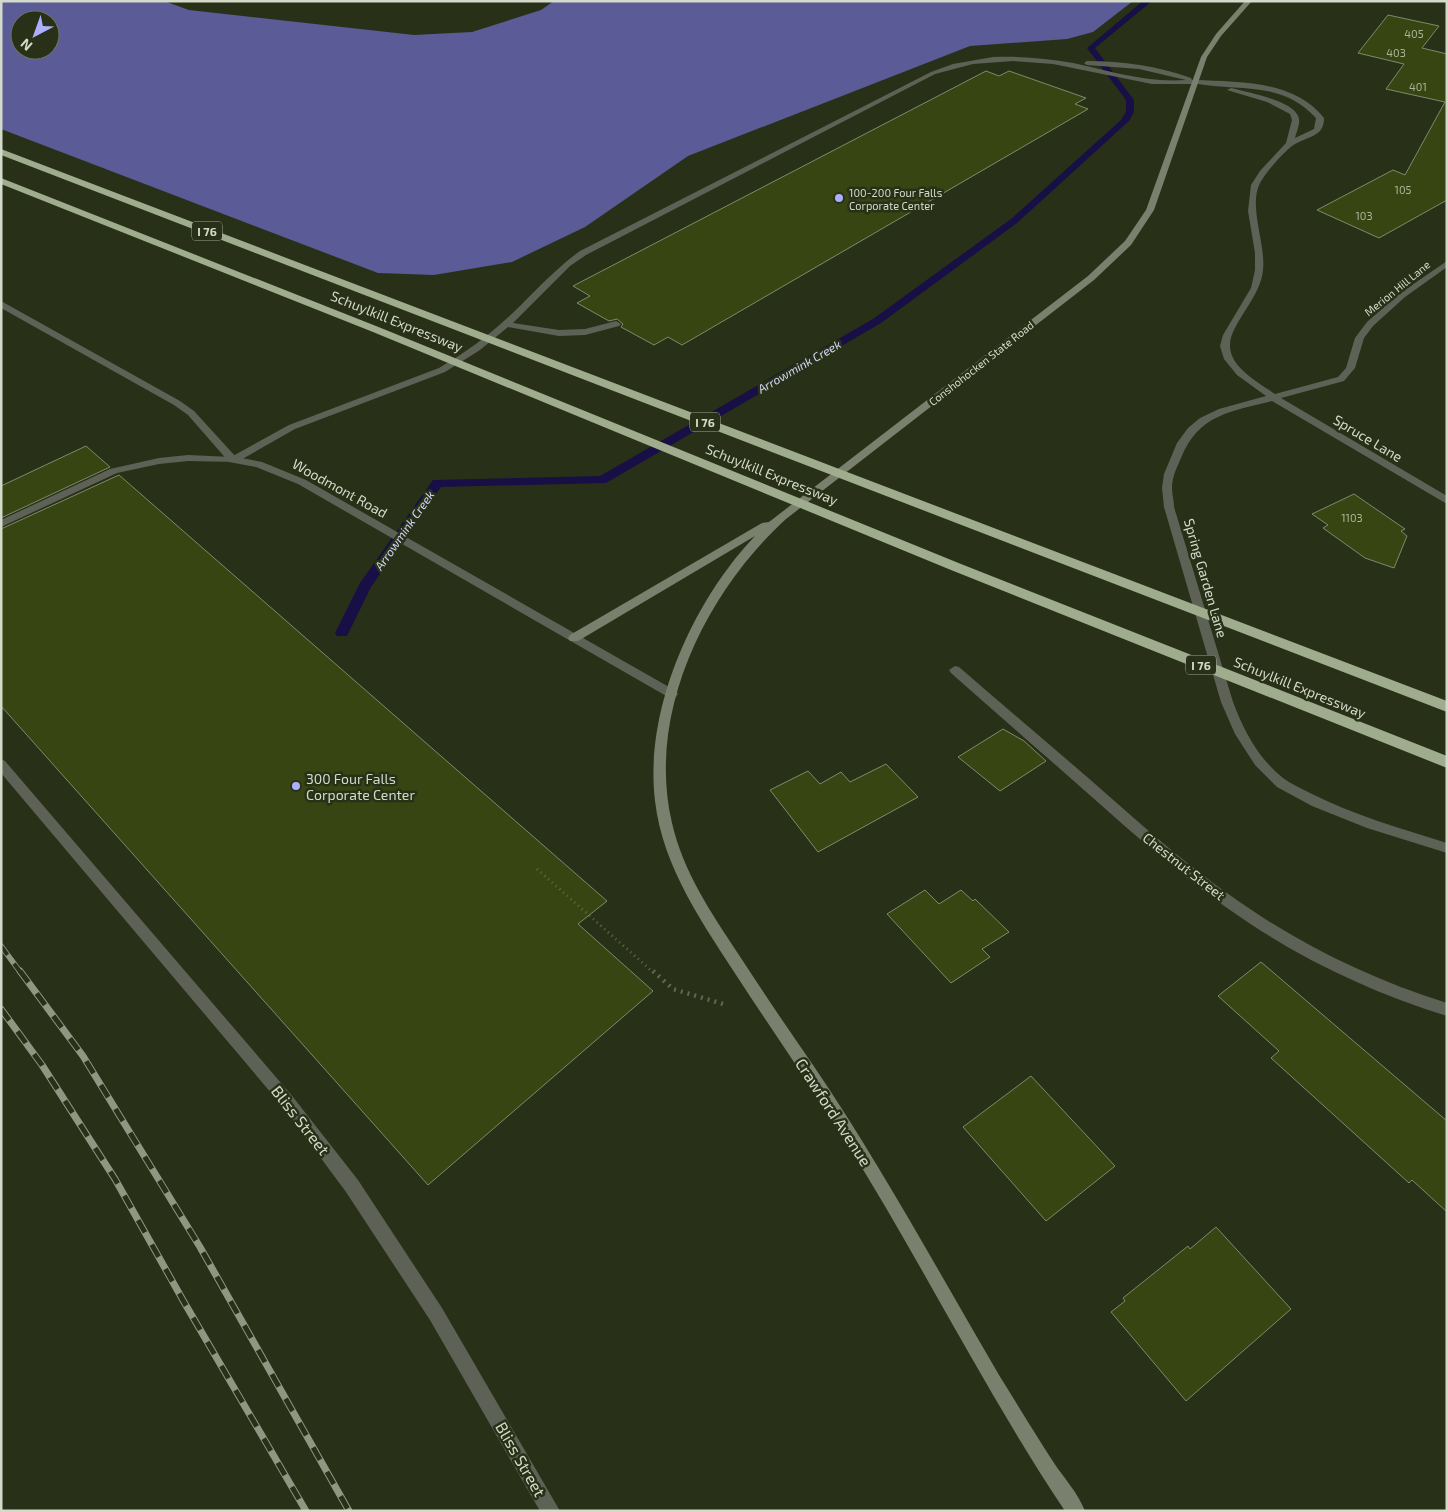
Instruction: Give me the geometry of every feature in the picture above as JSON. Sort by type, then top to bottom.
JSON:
[{"type":"highway","name":"Schuylkill Expressway","points":[[1,152],[1447,707]]},
{"type":"highway","name":"Schuylkill Expressway","points":[[1,181],[377,330],[956,567],[1447,762]]},
{"type":"main road","name":"Conshohocken State Road","points":[[672,694],[688,649],[706,611],[753,545],[782,516],[1092,278],[1128,243],[1150,210],[1195,82],[1210,46],[1227,24],[1249,1]]},
{"type":"main road","points":[[574,638],[782,516]]},
{"type":"main road","name":"Crawford Avenue","points":[[672,694],[665,717],[662,740],[661,798],[672,851],[683,878],[697,903],[868,1164],[1015,1419],[1076,1511]]},
{"type":"street","points":[[1,304],[177,403],[191,413],[233,460],[292,427],[442,370],[472,353],[568,264],[583,253],[933,73],[949,66],[988,59],[1027,58],[1064,63],[1160,83],[1195,82],[1253,86],[1282,93],[1307,105],[1316,112],[1320,118],[1317,130],[1290,144],[1263,173],[1255,185],[1252,211],[1259,253],[1259,270],[1255,288],[1228,335],[1225,346],[1229,359],[1240,373],[1274,398]]},
{"type":"street","points":[[1064,63],[1119,63],[1166,71],[1195,82],[1265,99],[1288,109],[1296,117],[1290,144]]},
{"type":"street","name":"Merion Hill Lane","points":[[1274,398],[1341,379],[1350,372],[1354,363],[1357,345],[1364,331],[1375,318],[1447,263]]},
{"type":"street","points":[[505,324],[559,333],[585,332],[616,324]]},
{"type":"street","name":"Spruce Lane","points":[[1274,398],[1447,501]]},
{"type":"street","name":"Spring Garden Lane","points":[[1274,398],[1222,411],[1206,418],[1193,428],[1184,438],[1170,470],[1167,487],[1170,507],[1190,577],[1227,702],[1238,732],[1259,762],[1277,780],[1308,798],[1351,818],[1447,848]]},
{"type":"street","name":"Woodmont Road","points":[[1,524],[114,471],[159,461],[188,458],[233,460],[258,464],[281,472],[337,502],[672,694]]},
{"type":"street","name":"Chestnut Street","points":[[955,670],[1154,844],[1242,912],[1293,943],[1354,974],[1420,1002],[1447,1010]]},
{"type":"street","name":"Bliss Street","points":[[1,764],[288,1102],[352,1186],[436,1314],[551,1511]]},
{"type":"path","points":[[537,869],[673,989]]},
{"type":"shaded area","points":[[1,1],[164,1],[189,10],[414,35],[472,32],[541,10],[554,1],[1133,1],[1093,32],[1067,39],[970,46],[688,156],[585,227],[512,262],[434,275],[378,273],[1,129]]},
{"type":"building","points":[[1388,15],[1439,26],[1422,48],[1447,54],[1447,200],[1379,238],[1317,210],[1393,170],[1405,175],[1445,102],[1386,89],[1404,64],[1358,53]]},
{"type":"building","name":"100-200 Four Falls Corporate Center","points":[[986,71],[999,76],[1009,71],[1086,98],[1075,104],[1088,109],[682,345],[668,337],[654,345],[621,327],[623,324],[617,319],[609,321],[577,303],[590,296],[573,286]]},
{"type":"building","points":[[86,446],[110,467],[1,518],[1,486]]},
{"type":"building","name":"300 Four Falls Corporate Center","points":[[119,475],[607,901],[578,924],[653,991],[428,1185],[1,706],[1,529]]},
{"type":"building","points":[[1354,494],[1405,529],[1401,531],[1407,536],[1394,568],[1365,558],[1323,528],[1328,525],[1312,514]]},
{"type":"building","points":[[1003,729],[1024,741],[1046,761],[1000,791],[958,757]]},
{"type":"building","points":[[886,764],[918,797],[818,852],[770,790],[808,771],[820,784],[841,772],[850,782]]},
{"type":"building","points":[[925,890],[939,904],[961,890],[973,901],[975,899],[1009,932],[982,949],[990,957],[951,983],[887,914]]},
{"type":"building","points":[[1261,962],[1447,1121],[1447,1212],[1412,1180],[1409,1183],[1271,1058],[1279,1051],[1218,996]]},
{"type":"building","points":[[1031,1076],[1115,1166],[1046,1221],[963,1127]]},
{"type":"building","points":[[1216,1227],[1291,1309],[1186,1401],[1111,1312],[1125,1301],[1123,1298],[1188,1246],[1190,1249]]},
{"type":"waterway","name":"Arrowmink Creek","points":[[342,633],[365,586],[437,483],[602,480],[877,321],[1014,221],[1125,121],[1130,112],[1130,100],[1091,48],[1148,1]]},
{"type":"railway","points":[[1,946],[21,973]]},
{"type":"railway","points":[[20,971],[83,1056],[200,1247],[349,1511]]},
{"type":"railway","points":[[1,1009],[42,1065],[115,1179],[184,1302],[306,1511]]},
{"type":"place","name":"100-200 Four Falls Corporate Center","points":[[839,198]]},
{"type":"place","name":"300 Four Falls Corporate Center","points":[[296,786]]}]
